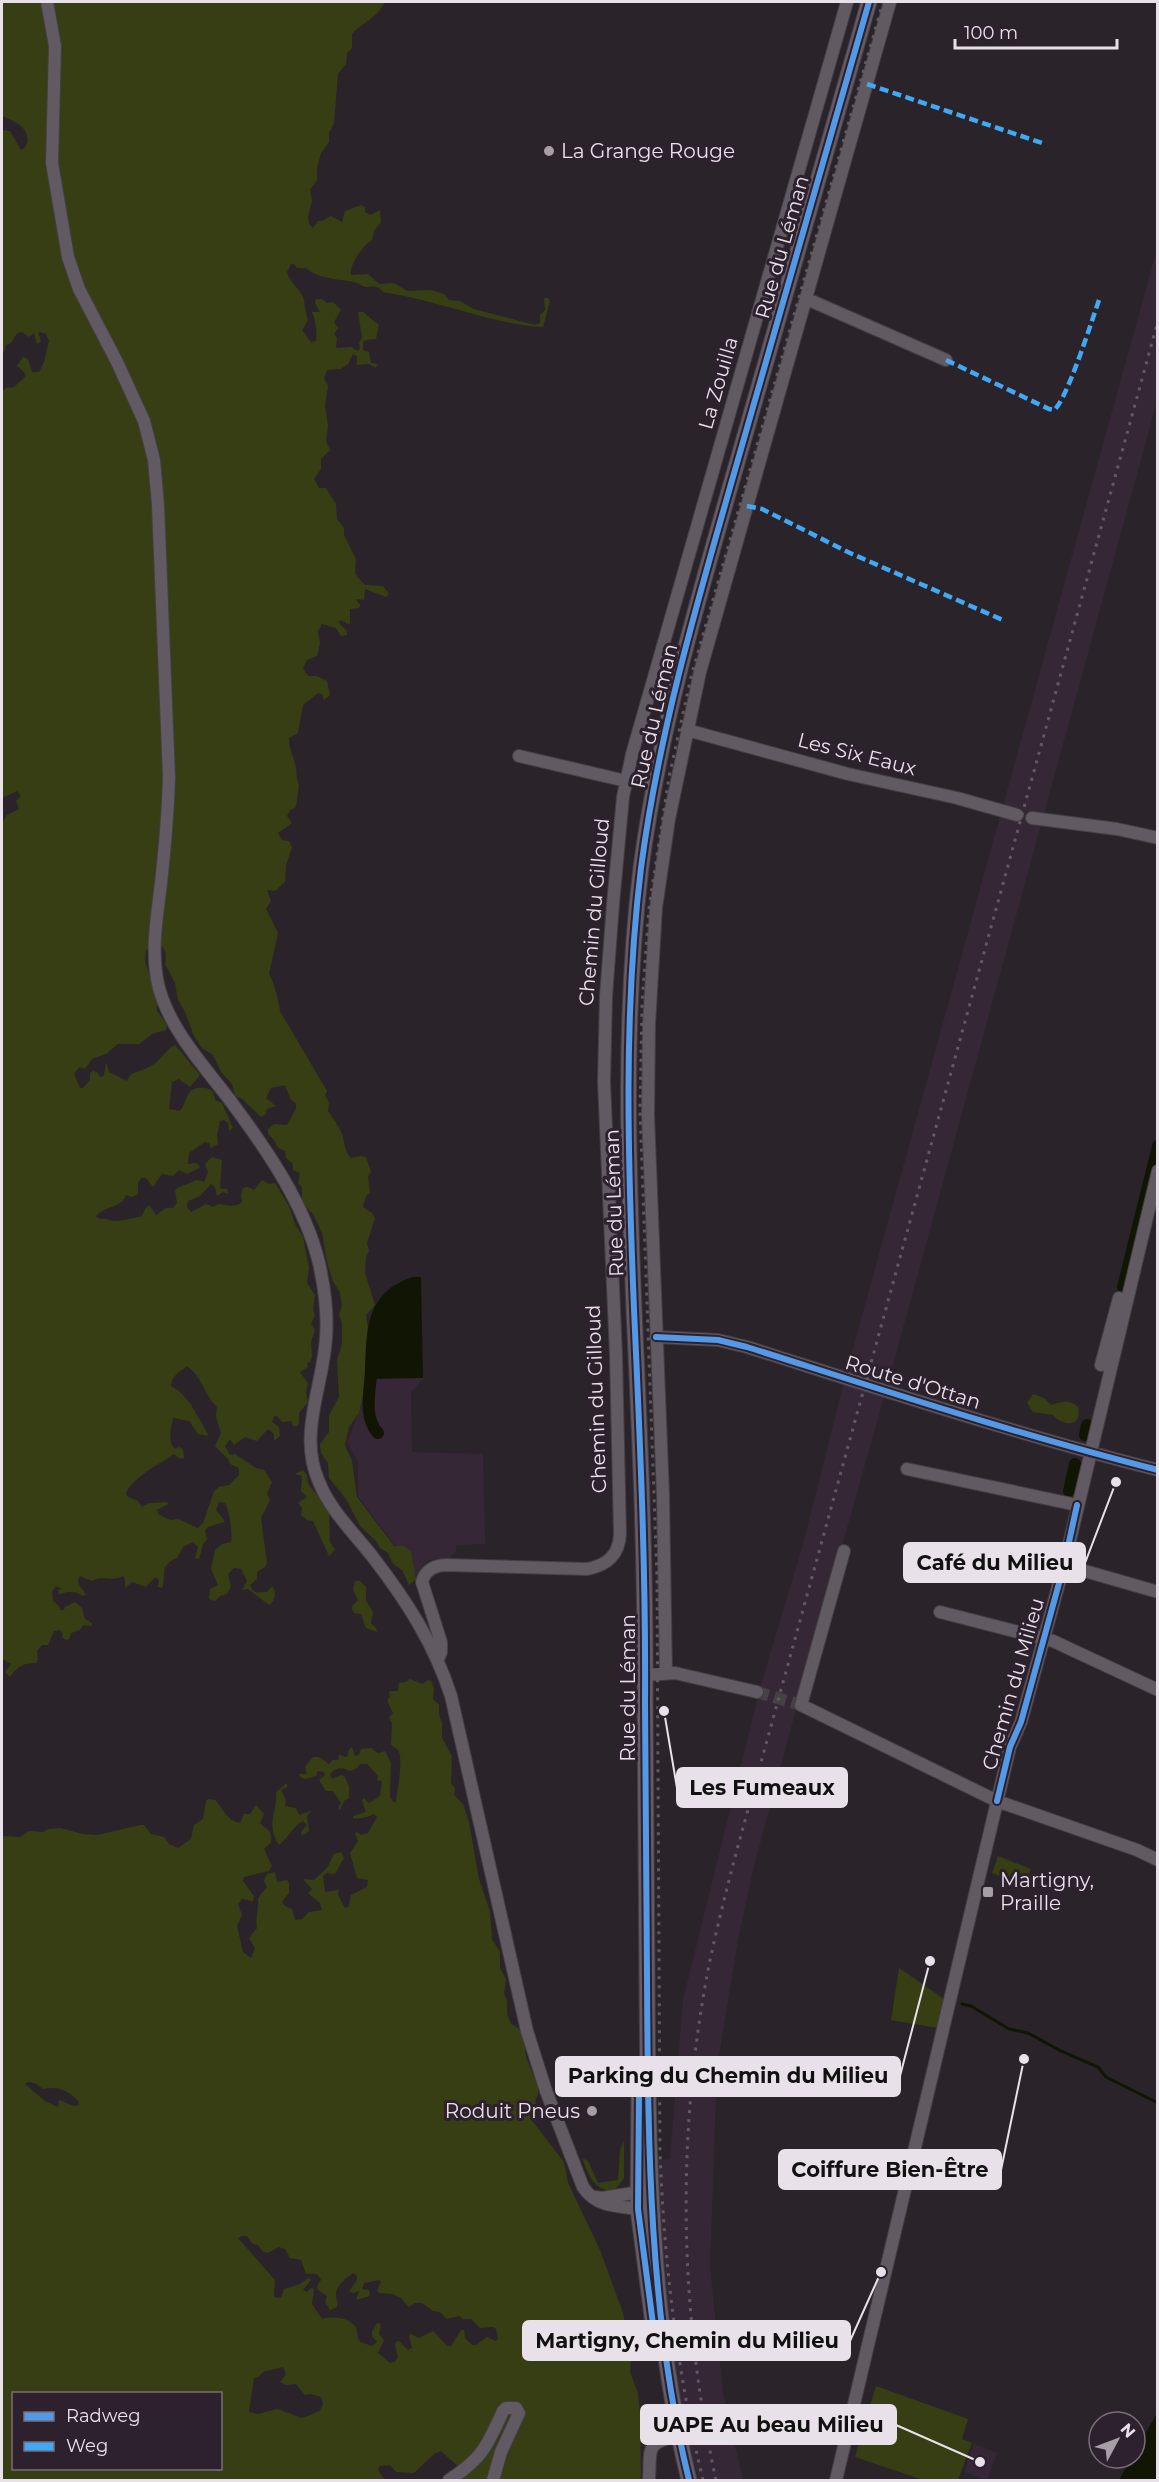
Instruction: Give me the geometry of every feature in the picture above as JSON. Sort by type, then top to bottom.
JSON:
[{"type":"main road","name":"Rue du Léman","points":[[689,2481],[662,2377],[653,2331],[645,2191],[643,1521],[631,1228],[629,1017],[637,909],[655,783],[692,624],[869,2]]},
{"type":"street","points":[[47,2],[55,46],[52,163],[68,257],[91,314],[139,409],[154,460],[167,717],[168,814],[154,955],[160,990],[168,1011],[190,1049],[259,1142],[292,1196],[308,1231],[322,1277],[327,1327],[324,1360],[311,1427],[314,1471],[326,1497],[412,1610],[438,1659],[451,1696],[527,2031],[548,2098],[581,2181],[587,2194],[597,2202],[646,2210]]},
{"type":"street","name":"La Zouilla","points":[[627,779],[847,2]]},
{"type":"street","points":[[666,1673],[663,1495],[648,1115],[649,1024],[656,908],[669,819],[687,730],[711,631],[890,2]]},
{"type":"street","points":[[807,298],[946,360]]},
{"type":"street","name":"Les Six Eaux","points":[[687,730],[848,774],[957,798],[1017,815]]},
{"type":"street","points":[[519,756],[655,783]]},
{"type":"street","name":"Chemin du Gilloud","points":[[438,1659],[441,1642],[422,1582],[423,1576],[430,1569],[447,1565],[587,1569],[608,1562],[616,1553],[620,1541],[616,1355],[604,1082],[610,938],[627,779]]},
{"type":"street","points":[[1032,818],[1092,825],[1158,838]]},
{"type":"street","name":"Chemin du Milieu","points":[[836,2481],[1010,1747],[1021,1722],[1064,1565],[1158,1171]]},
{"type":"street","points":[[1101,1365],[1119,1298]]},
{"type":"street","name":"Route d'Ottan","points":[[656,1338],[718,1340],[747,1347],[1091,1453],[1158,1470]]},
{"type":"street","points":[[908,1469],[1077,1506]]},
{"type":"street","points":[[844,1551],[801,1705],[998,1802],[1137,1850],[1158,1860]]},
{"type":"street","points":[[1064,1565],[1158,1592]]},
{"type":"street","name":"Chemin du Milieu","points":[[940,1612],[1043,1639],[1158,1690]]},
{"type":"street","points":[[645,1675],[675,1672],[757,1692]]},
{"type":"street","points":[[581,2181],[587,2191],[599,2198],[645,2191]]},
{"type":"street","points":[[449,2481],[469,2467],[485,2449],[503,2411],[507,2408],[516,2408],[519,2413],[501,2452],[493,2481]]},
{"type":"street","points":[[649,2481],[651,2447],[658,2441],[678,2434]]},
{"type":"shaded area","points":[[1157,249],[1157,401],[888,1383],[799,1698],[753,1870],[738,1940],[717,2067],[710,2266],[723,2394],[743,2480],[699,2480],[685,2430],[660,2262],[654,2161],[670,2159],[683,2000],[761,1685],[803,1544],[847,1370]]},
{"type":"shaded area","points":[[413,1277],[421,1277],[423,1378],[411,1393],[412,1452],[483,1454],[485,1544],[456,1545],[456,1551],[449,1559],[428,1560],[418,1577],[358,1496],[358,1462],[347,1442],[366,1396],[367,1333],[371,1313],[388,1290]]},
{"type":"shaded area","points":[[413,1277],[421,1277],[423,1378],[365,1379],[368,1332],[376,1305],[396,1284]]},
{"type":"shaded area","points":[[1157,2413],[1157,2480],[1119,2480],[1124,2470],[1147,2470],[1147,2431]]},
{"type":"shaded area","points":[[974,2444],[997,2453],[987,2480],[964,2472]]},
{"type":"green space","points":[[2,2],[385,2],[374,16],[352,34],[352,48],[347,53],[346,64],[338,74],[334,123],[329,133],[329,142],[321,153],[317,180],[310,190],[312,201],[308,217],[309,224],[313,228],[318,221],[331,216],[342,222],[345,211],[361,205],[370,215],[380,210],[381,222],[374,231],[372,240],[357,256],[351,271],[351,275],[368,274],[379,284],[394,283],[407,291],[431,290],[444,294],[449,300],[460,301],[474,309],[535,325],[540,323],[540,315],[545,310],[544,298],[550,301],[543,327],[523,325],[386,293],[375,287],[366,287],[354,282],[323,276],[306,268],[297,268],[294,264],[291,264],[287,272],[303,297],[308,320],[302,330],[311,342],[316,341],[312,312],[320,312],[315,303],[316,299],[322,299],[327,303],[333,302],[341,310],[334,322],[338,328],[334,334],[337,338],[336,348],[352,347],[357,351],[360,349],[359,343],[362,338],[358,312],[363,312],[379,325],[376,339],[363,342],[363,350],[369,352],[371,363],[377,364],[376,368],[369,364],[357,365],[357,356],[353,354],[348,364],[341,369],[327,370],[324,378],[328,386],[325,406],[328,426],[326,441],[330,450],[321,459],[321,469],[314,479],[319,488],[326,488],[336,504],[337,519],[344,528],[344,535],[356,559],[355,573],[358,578],[365,585],[383,586],[389,594],[386,597],[365,589],[364,600],[356,599],[360,605],[359,608],[350,609],[350,623],[341,620],[338,622],[347,631],[347,635],[341,636],[336,628],[322,624],[318,631],[320,643],[317,656],[307,660],[303,668],[308,676],[317,676],[327,681],[330,695],[324,700],[322,694],[318,693],[303,705],[298,733],[289,738],[299,785],[296,806],[287,816],[292,823],[278,833],[282,840],[289,841],[292,847],[286,865],[285,882],[275,891],[267,890],[271,901],[266,909],[278,933],[269,974],[280,1011],[327,1091],[325,1095],[329,1103],[328,1111],[342,1134],[347,1153],[351,1158],[366,1157],[371,1172],[368,1176],[370,1193],[366,1196],[363,1207],[375,1218],[367,1243],[369,1251],[366,1257],[365,1273],[375,1305],[366,1315],[368,1328],[363,1396],[359,1413],[349,1427],[345,1445],[352,1461],[357,1497],[394,1546],[403,1546],[411,1551],[416,1579],[409,1585],[402,1570],[393,1564],[388,1553],[380,1548],[360,1526],[346,1499],[329,1478],[328,1463],[321,1453],[320,1444],[329,1432],[329,1415],[339,1397],[337,1360],[342,1344],[342,1323],[339,1314],[342,1306],[340,1293],[333,1281],[327,1262],[322,1233],[313,1214],[302,1203],[302,1188],[298,1183],[300,1173],[293,1170],[293,1164],[286,1158],[285,1151],[277,1147],[268,1134],[268,1129],[274,1124],[287,1125],[296,1109],[296,1104],[290,1098],[285,1085],[271,1088],[266,1098],[276,1106],[267,1109],[265,1115],[261,1117],[241,1098],[235,1096],[232,1084],[221,1072],[213,1055],[202,1048],[194,1036],[178,1000],[175,983],[165,964],[166,954],[163,947],[150,945],[146,951],[145,961],[157,1000],[157,1011],[167,1024],[166,1030],[152,1034],[139,1044],[118,1044],[106,1054],[92,1059],[85,1069],[79,1067],[74,1074],[80,1088],[83,1088],[90,1080],[90,1073],[93,1071],[100,1077],[104,1076],[106,1062],[109,1072],[127,1081],[131,1074],[154,1064],[175,1045],[200,1075],[190,1087],[179,1079],[172,1082],[169,1109],[180,1111],[191,1091],[197,1088],[207,1088],[213,1092],[215,1100],[222,1103],[233,1128],[229,1131],[228,1123],[224,1120],[220,1121],[218,1144],[211,1148],[209,1143],[205,1142],[189,1153],[188,1164],[196,1163],[200,1166],[199,1168],[187,1174],[179,1170],[173,1176],[162,1174],[153,1187],[146,1178],[141,1178],[138,1183],[138,1194],[132,1197],[126,1195],[117,1205],[96,1216],[100,1219],[118,1221],[142,1216],[149,1205],[156,1215],[166,1208],[173,1208],[177,1203],[175,1191],[177,1188],[197,1180],[204,1182],[208,1172],[205,1164],[212,1157],[222,1160],[220,1189],[227,1189],[229,1194],[223,1192],[217,1196],[215,1187],[211,1184],[200,1196],[188,1201],[187,1207],[191,1212],[206,1204],[213,1207],[219,1204],[231,1206],[240,1204],[243,1188],[248,1187],[254,1190],[262,1180],[269,1184],[275,1183],[289,1206],[295,1224],[303,1237],[309,1268],[307,1283],[315,1295],[313,1310],[315,1315],[311,1324],[315,1330],[311,1342],[312,1357],[307,1363],[308,1367],[300,1372],[308,1383],[306,1393],[308,1402],[299,1413],[297,1426],[293,1426],[291,1421],[282,1422],[274,1416],[272,1422],[279,1427],[280,1436],[274,1441],[274,1434],[268,1429],[257,1441],[245,1437],[234,1445],[230,1439],[225,1446],[230,1455],[235,1454],[256,1468],[264,1470],[272,1482],[267,1494],[270,1500],[261,1518],[267,1563],[257,1572],[257,1579],[250,1585],[255,1592],[267,1592],[272,1586],[275,1596],[269,1605],[248,1589],[242,1590],[247,1581],[241,1569],[234,1568],[228,1574],[231,1586],[227,1594],[215,1601],[209,1599],[210,1589],[218,1585],[211,1569],[215,1550],[222,1544],[231,1542],[226,1506],[225,1503],[219,1502],[216,1510],[224,1522],[205,1530],[207,1539],[203,1544],[199,1559],[195,1558],[198,1547],[193,1542],[183,1547],[177,1558],[167,1564],[162,1588],[158,1587],[159,1580],[155,1577],[146,1587],[132,1582],[125,1588],[123,1576],[92,1581],[80,1576],[79,1583],[86,1594],[83,1596],[72,1592],[59,1595],[58,1590],[62,1589],[56,1586],[52,1592],[53,1601],[60,1610],[64,1610],[65,1607],[75,1602],[82,1608],[85,1619],[92,1623],[92,1626],[83,1625],[80,1630],[71,1633],[69,1639],[66,1640],[62,1637],[60,1630],[54,1631],[48,1645],[42,1645],[37,1651],[36,1663],[21,1666],[10,1677],[5,1672],[11,1664],[2,1659],[2,823],[7,815],[19,809],[16,801],[21,796],[17,791],[2,798],[2,391],[14,387],[25,377],[25,373],[17,366],[23,357],[28,359],[32,372],[39,372],[49,341],[46,334],[40,332],[38,333],[41,341],[37,344],[34,333],[29,337],[22,332],[17,333],[11,343],[6,345],[4,352],[2,351],[2,130],[10,131],[21,150],[25,148],[27,136],[18,124],[2,116]],"holes":[[[187,1366],[217,1407],[216,1417],[221,1433],[215,1446],[230,1464],[239,1468],[239,1475],[229,1485],[219,1487],[214,1491],[203,1523],[198,1528],[178,1519],[171,1520],[159,1515],[157,1510],[168,1504],[167,1502],[149,1503],[142,1507],[138,1501],[126,1494],[134,1482],[174,1454],[180,1459],[184,1458],[183,1449],[179,1447],[175,1449],[171,1442],[173,1418],[189,1421],[198,1434],[209,1436],[190,1403],[171,1386],[174,1377]]]},
{"type":"green space","points":[[1033,1394],[1044,1398],[1051,1405],[1065,1402],[1075,1404],[1078,1407],[1078,1418],[1072,1423],[1067,1423],[1053,1415],[1033,1412],[1027,1403]]},
{"type":"green space","points":[[303,1470],[307,1475],[308,1484],[329,1509],[330,1542],[335,1550],[329,1556],[313,1521],[301,1515],[302,1508],[298,1503],[307,1497],[301,1491],[302,1476],[295,1474]]},
{"type":"green space","points":[[355,1581],[360,1581],[366,1587],[366,1601],[373,1612],[371,1623],[377,1632],[366,1628],[361,1614],[354,1613],[352,1609],[358,1600],[353,1590]]},
{"type":"green space","points":[[410,1679],[423,1684],[428,1680],[434,1688],[433,1699],[439,1705],[442,1738],[452,1756],[451,1783],[455,1788],[454,1795],[463,1804],[469,1822],[479,1879],[490,1912],[492,1939],[500,1952],[500,1968],[506,1979],[504,1994],[507,2000],[507,2014],[511,2024],[518,2028],[524,2036],[526,2057],[538,2086],[535,2101],[538,2107],[531,2113],[530,2118],[564,2162],[568,2183],[600,2250],[623,2313],[631,2355],[630,2372],[638,2393],[641,2480],[457,2480],[462,2470],[441,2451],[434,2454],[414,2473],[396,2472],[390,2465],[380,2466],[378,2470],[385,2480],[2,2480],[2,1836],[20,1837],[29,1831],[43,1832],[60,1828],[98,1835],[144,1825],[151,1834],[164,1837],[169,1844],[178,1848],[191,1839],[194,1825],[203,1819],[208,1799],[215,1800],[228,1817],[240,1823],[244,1814],[250,1814],[256,1805],[264,1814],[260,1823],[271,1835],[271,1842],[264,1849],[272,1866],[269,1871],[244,1877],[243,1881],[254,1896],[253,1901],[242,1899],[238,1904],[242,1915],[237,1926],[243,1952],[251,1958],[255,1948],[249,1938],[257,1928],[258,1898],[267,1887],[264,1881],[267,1874],[275,1872],[277,1882],[287,1880],[289,1883],[289,1893],[282,1902],[292,1909],[295,1920],[302,1919],[309,1912],[322,1910],[320,1903],[308,1893],[312,1889],[303,1879],[314,1880],[327,1868],[334,1854],[341,1852],[344,1858],[335,1874],[327,1873],[323,1876],[325,1892],[339,1890],[338,1895],[345,1908],[349,1906],[351,1895],[367,1887],[368,1880],[357,1878],[350,1853],[358,1841],[355,1834],[357,1832],[361,1835],[368,1833],[377,1817],[374,1814],[359,1818],[353,1818],[353,1816],[366,1812],[362,1800],[364,1798],[369,1803],[380,1796],[382,1781],[377,1780],[378,1776],[367,1764],[360,1764],[350,1771],[342,1768],[335,1770],[330,1774],[332,1779],[344,1776],[349,1786],[349,1798],[344,1801],[340,1810],[338,1808],[341,1803],[333,1791],[326,1791],[319,1780],[325,1775],[324,1772],[318,1771],[316,1776],[305,1779],[299,1774],[307,1774],[305,1767],[313,1757],[319,1757],[329,1764],[333,1760],[338,1760],[339,1755],[347,1757],[352,1747],[355,1756],[359,1755],[361,1749],[371,1748],[378,1753],[385,1751],[391,1763],[390,1797],[393,1802],[396,1802],[400,1776],[400,1754],[391,1744],[392,1723],[389,1718],[393,1713],[387,1700],[390,1697],[389,1691],[398,1691],[399,1683]],"holes":[[[35,2083],[43,2089],[53,2088],[71,2094],[79,2105],[74,2106],[59,2100],[58,2107],[45,2101],[25,2084]],[[247,2236],[262,2251],[268,2253],[279,2247],[285,2249],[290,2258],[301,2260],[306,2274],[315,2274],[320,2277],[318,2290],[327,2296],[325,2302],[330,2310],[337,2307],[336,2293],[339,2286],[353,2273],[357,2276],[357,2280],[349,2291],[353,2293],[359,2291],[356,2300],[370,2296],[369,2290],[362,2289],[364,2283],[379,2280],[381,2282],[377,2291],[379,2293],[392,2294],[401,2298],[409,2307],[415,2303],[422,2303],[433,2311],[440,2312],[447,2319],[459,2316],[463,2319],[471,2319],[480,2328],[493,2327],[496,2329],[498,2338],[496,2341],[487,2337],[476,2345],[472,2345],[465,2338],[464,2330],[461,2330],[451,2346],[447,2346],[433,2331],[419,2338],[411,2334],[409,2336],[412,2348],[408,2350],[399,2341],[396,2342],[398,2357],[395,2362],[390,2363],[378,2353],[384,2340],[379,2334],[381,2324],[377,2323],[372,2331],[372,2336],[377,2342],[372,2346],[360,2342],[356,2328],[350,2322],[336,2318],[322,2319],[312,2304],[314,2289],[311,2288],[307,2292],[303,2290],[311,2280],[309,2278],[298,2285],[284,2289],[281,2298],[274,2297],[275,2280],[238,2238]],[[283,2367],[286,2374],[280,2382],[286,2385],[296,2384],[305,2395],[321,2397],[323,2404],[320,2411],[302,2418],[277,2409],[258,2414],[249,2412],[254,2378],[263,2372]]]},
{"type":"green space","points":[[287,1783],[287,1787],[281,1790],[286,1800],[285,1806],[296,1808],[299,1815],[311,1811],[307,1816],[309,1831],[302,1836],[301,1832],[307,1825],[303,1821],[279,1845],[272,1824],[276,1792]]},
{"type":"green space","points":[[998,1856],[1031,1869],[1022,1886],[992,1873]]},
{"type":"green space","points":[[899,1968],[944,1999],[938,2028],[891,2020]]},
{"type":"green space","points":[[624,2141],[624,2178],[615,2190],[602,2188],[593,2181],[582,2158],[588,2161],[598,2183],[618,2180],[620,2150]]},
{"type":"green space","points":[[876,2386],[968,2419],[962,2439],[972,2443],[958,2480],[923,2480],[855,2457]]},
{"type":"waterway","points":[[1123,1287],[1158,1146]]},
{"type":"waterway","points":[[372,1365],[369,1410],[370,1419],[378,1433]]},
{"type":"waterway","points":[[1085,1435],[1087,1425]]},
{"type":"waterway","points":[[1069,1491],[1075,1464]]},
{"type":"waterway","points":[[962,2004],[971,2006],[1009,2029],[1028,2033],[1098,2067],[1106,2077],[1158,2103]]},
{"type":"tunnel","points":[[757,1692],[801,1705]]},
{"type":"railway","points":[[703,2480],[686,2399],[673,2317],[660,2152],[657,1578],[640,1111],[642,1003],[649,908],[669,777],[691,677],[883,2]]},
{"type":"railway","points":[[716,2480],[695,2352],[686,2223],[691,2093],[698,2029],[709,1965],[739,1842],[1158,321]]},
{"type":"marked path","points":[[867,84],[1042,143]]},
{"type":"marked path","points":[[946,360],[1054,410],[1066,391],[1099,300]]},
{"type":"marked path","points":[[747,506],[762,509],[850,553],[1005,621]]},
{"type":"cycle path","points":[[689,2480],[676,2419],[658,2294],[650,2168],[644,1554],[629,1144],[631,978],[641,868],[669,714],[708,563],[869,2]]},
{"type":"cycle path","points":[[656,1337],[718,1340],[747,1347],[1003,1427],[1158,1470]]},
{"type":"cycle path","points":[[997,1801],[1010,1747],[1021,1722],[1064,1565],[1077,1505]]},
{"type":"cycle path","points":[[639,2093],[638,2209],[656,2347]]},
{"type":"place","name":"La Grange Rouge","points":[[549,151]]},
{"type":"place","name":"Café du Milieu","points":[[1116,1482]]},
{"type":"place","name":"Les Fumeaux","points":[[664,1711]]},
{"type":"place","name":"Martigny, Praille","points":[[988,1892]]},
{"type":"place","name":"Parking du Chemin du Milieu","points":[[930,1961]]},
{"type":"place","name":"Coiffure Bien-Être","points":[[1024,2059]]},
{"type":"place","name":"Roduit Pneus","points":[[592,2111]]},
{"type":"place","name":"Martigny, Chemin du Milieu","points":[[881,2272]]},
{"type":"place","name":"UAPE Au beau Milieu","points":[[980,2462]]}]
